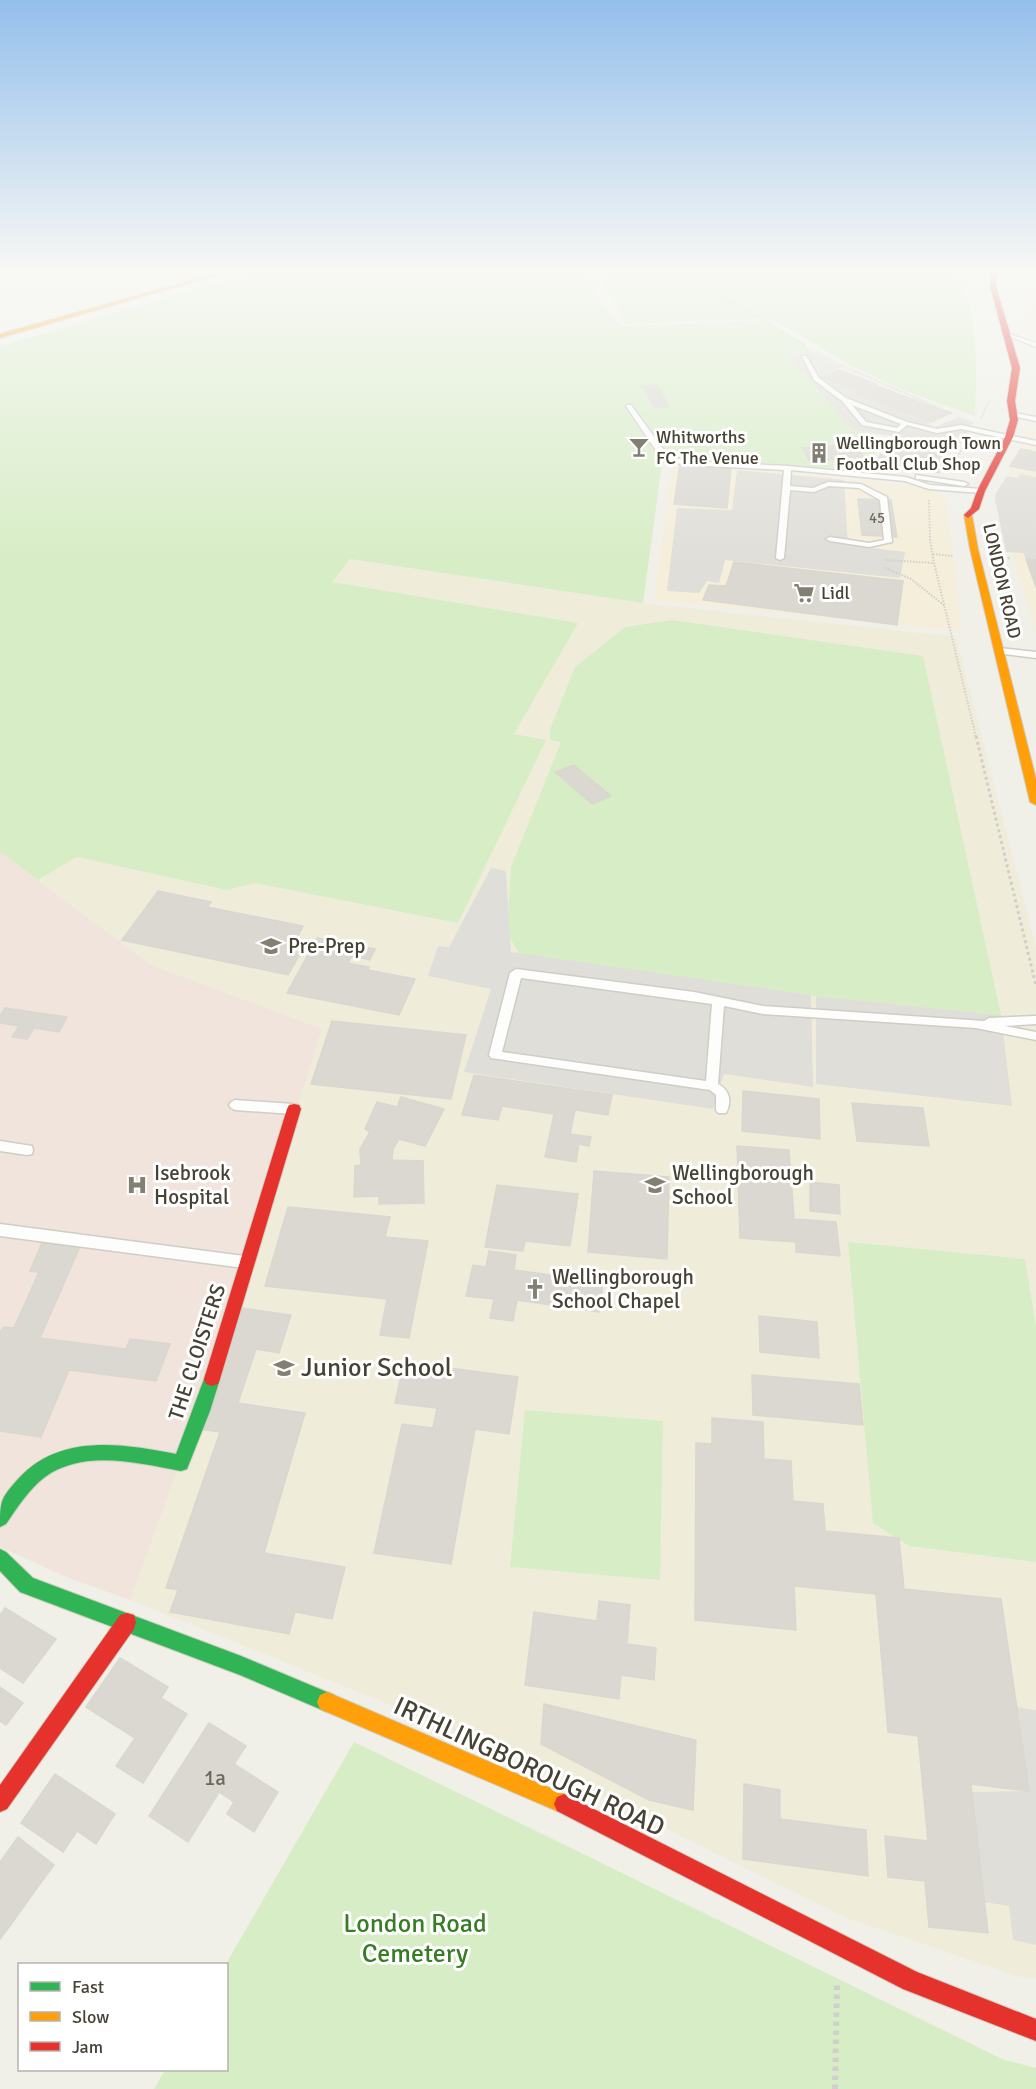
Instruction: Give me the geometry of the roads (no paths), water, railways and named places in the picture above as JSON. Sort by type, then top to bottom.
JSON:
[{"type":"main road","points":[[1015,415],[1011,401],[1016,369]]},
{"type":"main road","points":[[992,429],[1011,401]]},
{"type":"main road","name":"LONDON ROAD","points":[[1015,415],[1009,437],[981,491],[975,508],[968,514],[974,549],[1036,801]]},
{"type":"main road","points":[[965,482],[958,506],[968,514]]},
{"type":"main road","name":"THE CLOISTERS","points":[[0,1518],[28,1480],[52,1463],[76,1453],[106,1450],[181,1463],[202,1411],[294,1109]]},
{"type":"main road","name":"IRTHLINGBOROUGH ROAD","points":[[0,1558],[27,1585],[241,1666],[551,1797],[911,1981],[1036,2030]]},
{"type":"main road","points":[[0,1802],[127,1622]]},
{"type":"lane","points":[[811,369],[816,379],[844,399],[905,423],[936,430],[961,427],[992,429],[1009,437],[1036,443]]},
{"type":"lane","points":[[844,399],[864,424],[899,430],[905,423]]},
{"type":"lane","points":[[629,406],[666,459],[689,463],[789,468],[906,479],[923,486],[965,482],[981,491]]},
{"type":"lane","points":[[1015,415],[1036,418]]},
{"type":"lane","points":[[780,558],[789,468]]},
{"type":"lane","points":[[787,488],[814,490],[828,484],[861,486],[884,499],[888,542],[869,545],[830,539]]},
{"type":"lane","points":[[999,651],[1036,655]]},
{"type":"lane","points":[[722,1110],[724,1096],[720,1089],[712,1086],[495,1055],[516,973],[694,996],[763,1010],[976,1024],[1036,1036]]},
{"type":"lane","points":[[712,1086],[718,1002]]},
{"type":"lane","points":[[976,1024],[1036,1020]]},
{"type":"lane","name":"THE CLOISTERS","points":[[234,1105],[294,1109]]},
{"type":"lane","points":[[0,1146],[27,1150]]},
{"type":"lane","points":[[0,1230],[248,1262]]},
{"type":"place","name":"Whitworths FC The Venue","points":[[639,447]]},
{"type":"place","name":"Wellingborough Town Football Club Shop","points":[[819,453]]},
{"type":"place","name":"Lidl","points":[[804,593]]},
{"type":"place","name":"Pre-Prep","points":[[271,946]]},
{"type":"place","name":"Isebrook Hospital","points":[[137,1185]]},
{"type":"place","name":"Wellingborough School","points":[[655,1185]]},
{"type":"place","name":"Wellingborough School Chapel","points":[[535,1289]]},
{"type":"place","name":"Junior School","points":[[284,1368]]},
{"type":"park label","name":"London Road Cemetery","points":[[415,1939]]}]
